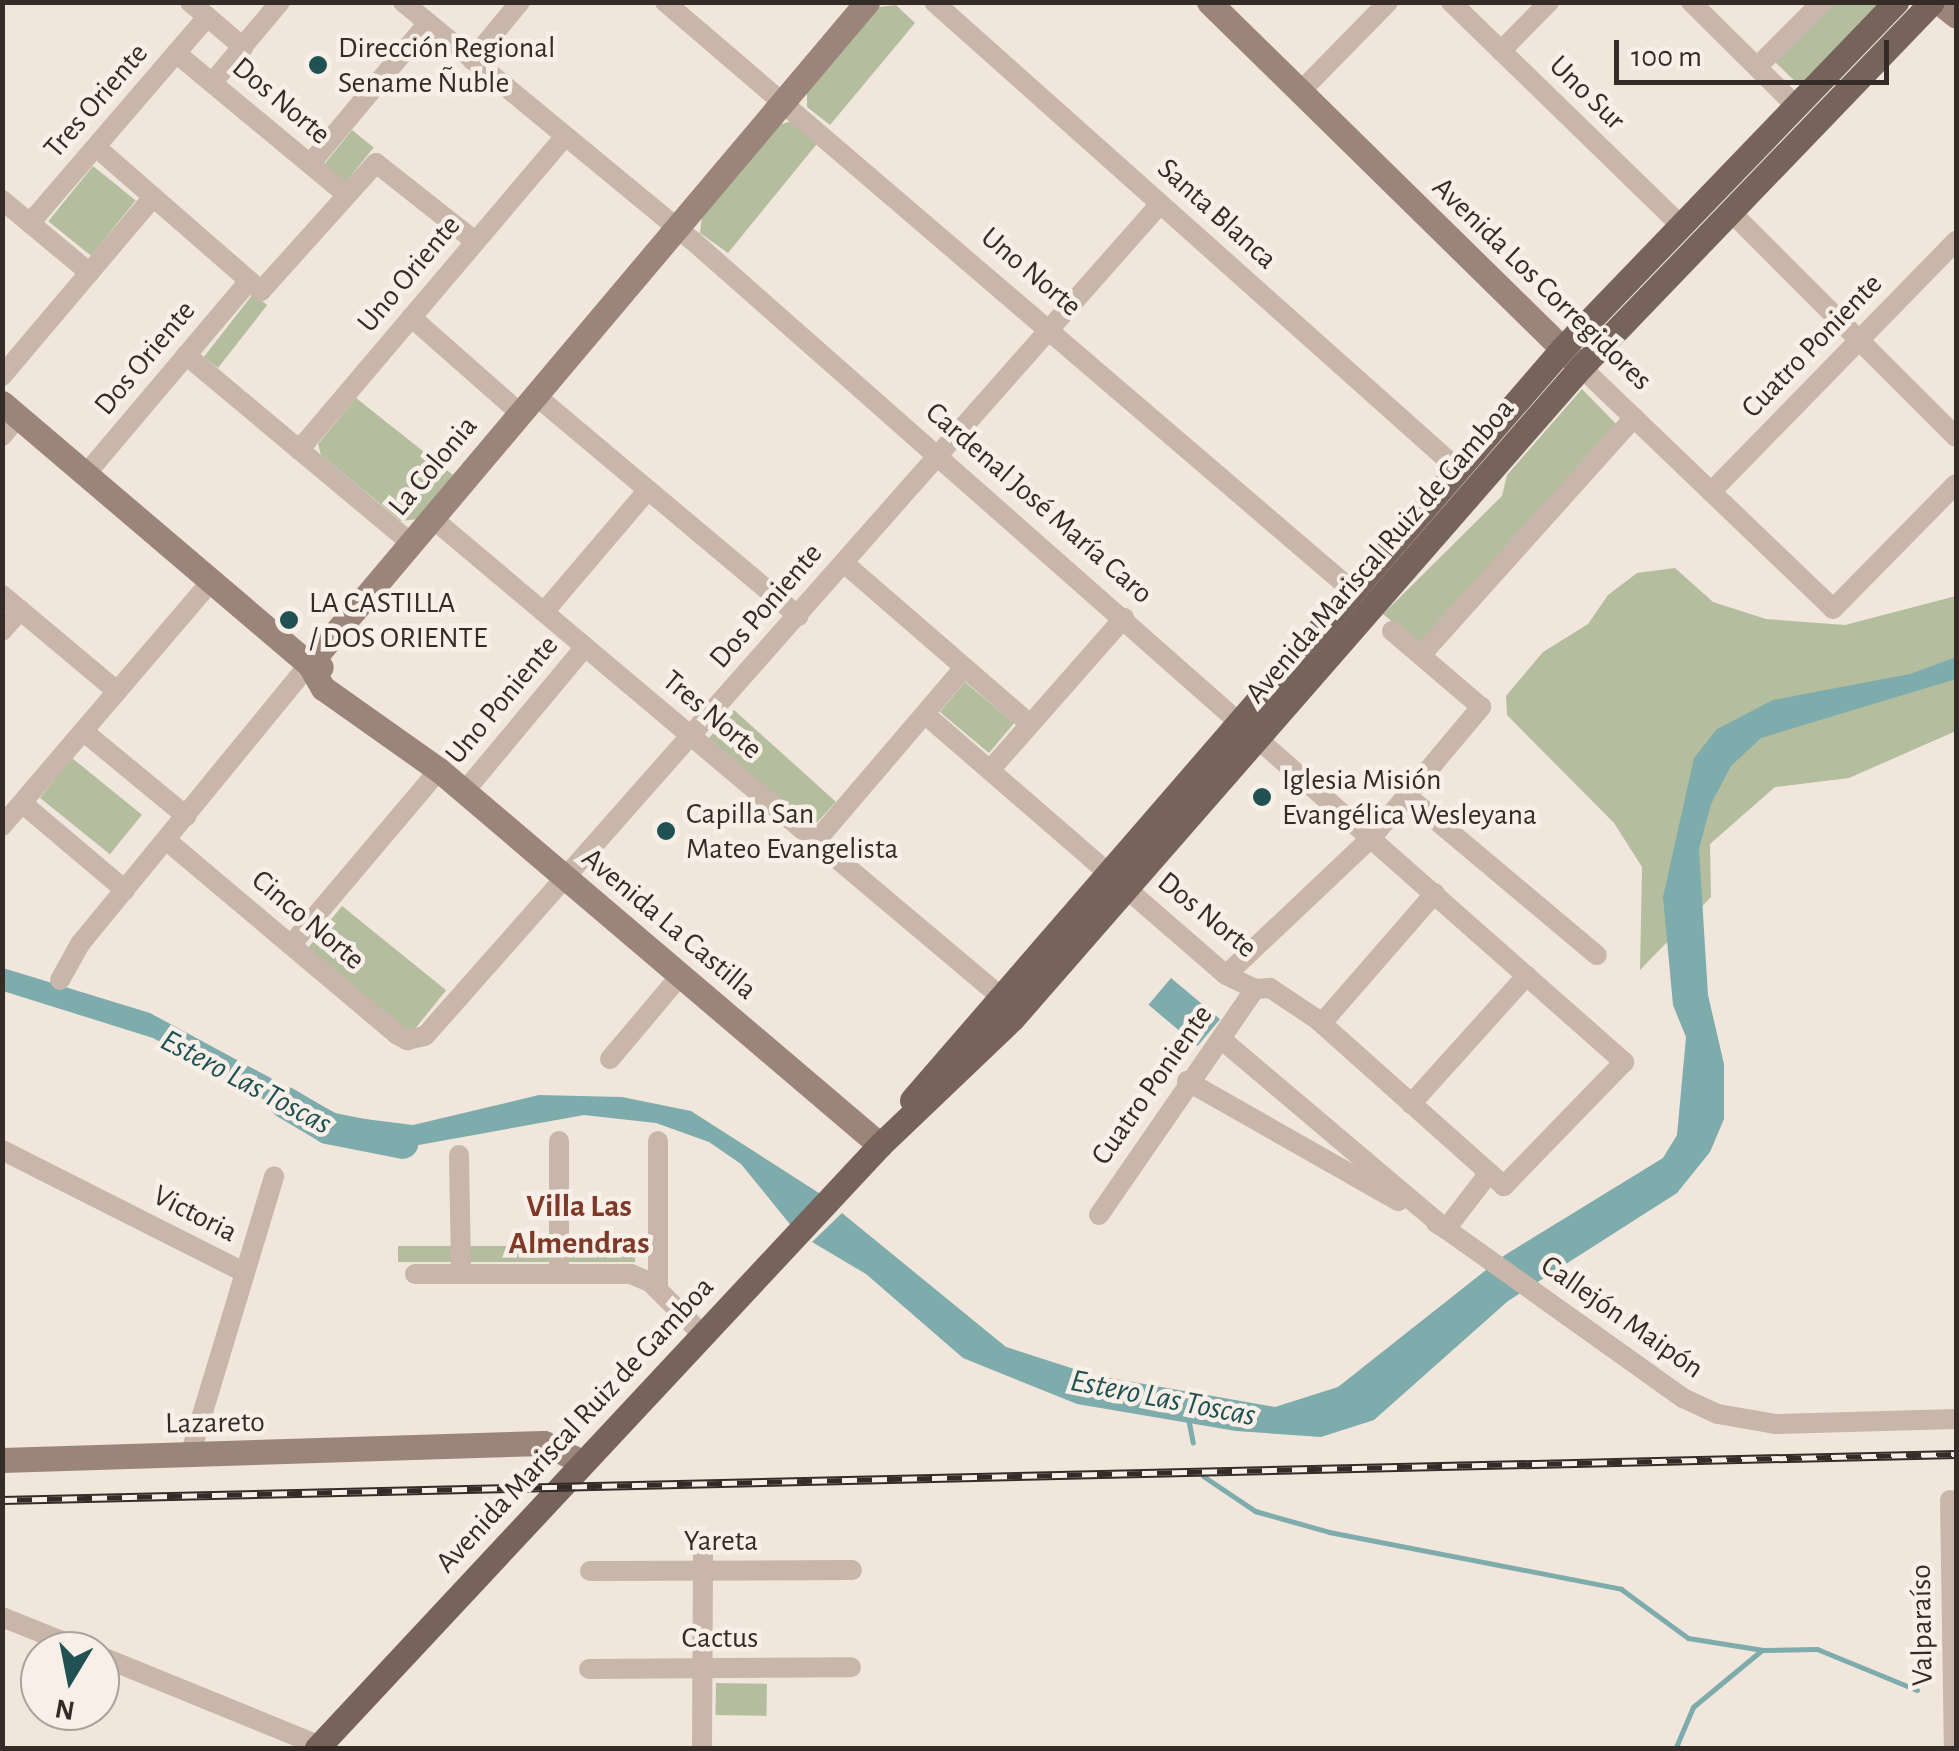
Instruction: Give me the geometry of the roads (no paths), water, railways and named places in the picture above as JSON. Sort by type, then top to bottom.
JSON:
[{"type":"main road","name":"Avenida Mariscal Ruiz de Gamboa","points":[[319,1747],[880,1145],[1012,1019],[1118,881],[1572,358],[1681,226],[1896,2]]},
{"type":"main road","name":"Avenida Mariscal Ruiz de Gamboa","points":[[1251,729],[1354,592],[1460,471],[1572,358],[1731,212],[1935,2]]},
{"type":"main road","name":"Avenida Mariscal Ruiz de Gamboa","points":[[880,1145],[1000,996],[1118,881]]},
{"type":"street","name":"Dos Norte","points":[[190,2],[243,46]]},
{"type":"street","points":[[212,83],[280,2]]},
{"type":"street","name":"Cardenal José María Caro","points":[[403,2],[676,228],[938,455],[1624,1062],[1496,1179]]},
{"type":"street","points":[[472,60],[520,2]]},
{"type":"street","name":"Uno Norte","points":[[665,2],[1354,592]]},
{"type":"street","name":"La Colonia","points":[[60,980],[80,944],[308,664],[867,2]]},
{"type":"street","name":"Santa Blanca","points":[[934,2],[1460,471]]},
{"type":"street","name":"Avenida Los Corregidores","points":[[1209,2],[1833,609],[1956,484]]},
{"type":"street","points":[[1300,92],[1388,2]]},
{"type":"street","name":"Uno Sur","points":[[1451,2],[1681,226]]},
{"type":"street","points":[[1501,52],[1548,2]]},
{"type":"street","points":[[1692,2],[1796,106]]},
{"type":"street","points":[[1757,68],[1822,2]]},
{"type":"street","points":[[1935,2],[1956,16]]},
{"type":"street","name":"Tres Oriente","points":[[30,224],[207,17]]},
{"type":"street","points":[[310,164],[428,23]]},
{"type":"street","name":"Dos Norte","points":[[176,53],[348,194]]},
{"type":"street","name":"Uno Oriente","points":[[300,450],[564,137]]},
{"type":"street","points":[[96,147],[257,286]]},
{"type":"street","name":"Dos Oriente","points":[[86,474],[186,356],[376,164],[476,242]]},
{"type":"street","points":[[2,376],[153,198]]},
{"type":"street","points":[[2,200],[90,273]]},
{"type":"street","name":"Dos Poniente","points":[[413,1040],[430,1032],[1160,204]]},
{"type":"street","points":[[1731,212],[1956,437]]},
{"type":"street","name":"Cuatro Poniente","points":[[1711,492],[1956,241]]},
{"type":"street","points":[[411,318],[648,490],[798,616]]},
{"type":"street","points":[[186,356],[411,543]]},
{"type":"street","points":[[1421,654],[1634,418]]},
{"type":"street","name":"Avenida La Castilla","points":[[8,419],[86,474],[308,664],[332,674],[417,753],[880,1145]]},
{"type":"street","name":"Uno Poniente","points":[[544,612],[648,490]]},
{"type":"street","name":"Tres Norte","points":[[432,518],[1000,996]]},
{"type":"street","points":[[844,564],[1030,724]]},
{"type":"street","points":[[2,826],[212,580]]},
{"type":"street","points":[[2,596],[117,691]]},
{"type":"street","points":[[2,631],[20,610]]},
{"type":"street","points":[[990,770],[1124,618]]},
{"type":"street","points":[[1226,975],[1372,836],[1481,707],[1392,630]]},
{"type":"street","name":"Uno Poniente","points":[[464,792],[585,647]]},
{"type":"street","points":[[816,841],[964,668]]},
{"type":"street","name":"Dos Norte","points":[[925,714],[1226,975],[1255,989],[1270,988],[1322,1023],[1496,1179]]},
{"type":"street","points":[[84,731],[186,816]]},
{"type":"street","name":"Uno Poniente","points":[[291,945],[439,770]]},
{"type":"street","points":[[1406,795],[1597,956]]},
{"type":"street","points":[[22,803],[125,890]]},
{"type":"street","name":"Cinco Norte","points":[[166,840],[396,1034],[413,1040]]},
{"type":"street","points":[[1322,1023],[1435,893]]},
{"type":"street","points":[[1412,1104],[1527,975]]},
{"type":"street","points":[[610,1059],[680,976]]},
{"type":"street","name":"Cuatro Poniente","points":[[1099,1215],[1188,1080],[1255,989]]},
{"type":"street","name":"Callejón Maipón","points":[[1221,1039],[1446,1229],[1667,1388],[1718,1414],[1776,1424],[1956,1418]]},
{"type":"street","name":"Callejón Maipón","points":[[1188,1080],[1446,1229]]},
{"type":"street","points":[[559,1141],[559,1274]]},
{"type":"street","points":[[658,1141],[658,1289]]},
{"type":"street","name":"Victoria","points":[[2,1150],[243,1272],[190,1456]]},
{"type":"street","points":[[459,1155],[460,1274]]},
{"type":"street","points":[[243,1272],[274,1176]]},
{"type":"street","points":[[1446,1229],[1496,1179]]},
{"type":"street","points":[[416,1274],[631,1274],[658,1289],[702,1334]]},
{"type":"street","name":"Lazareto","points":[[2,1460],[430,1451],[582,1462]]},
{"type":"street","name":"Valparaíso","points":[[1950,1500],[1954,1748]]},
{"type":"street","points":[[702,1748],[703,1546]]},
{"type":"street","name":"Yareta","points":[[590,1571],[852,1570]]},
{"type":"street","points":[[2,1617],[37,1631]]},
{"type":"street","points":[[120,1664],[319,1747]]},
{"type":"street","name":"Cactus","points":[[589,1668],[851,1667]]},
{"type":"water","points":[[1956,657],[1956,679],[1761,738],[1731,766],[1711,804],[1699,849],[1708,995],[1724,1064],[1724,1119],[1710,1152],[1677,1193],[1508,1301],[1374,1420],[1321,1437],[1236,1431],[1077,1404],[963,1358],[866,1274],[812,1242],[842,1213],[1006,1347],[1093,1375],[1275,1407],[1338,1387],[1505,1255],[1663,1158],[1677,1135],[1686,1037],[1673,1005],[1663,897],[1694,758],[1717,729],[1773,700],[1910,674]]},
{"type":"water","points":[[3,968],[150,1013],[341,1116],[413,1125],[539,1095],[622,1097],[691,1111],[822,1195],[793,1228],[741,1164],[709,1142],[656,1123],[584,1115],[413,1146],[373,1142],[286,1112],[153,1038],[3,991]]},
{"type":"water","points":[[1171,978],[1220,1019],[1198,1046],[1149,1005]]},
{"type":"waterway","name":"Estero Las Toscas","points":[[286,1103],[328,1128],[403,1143]]},
{"type":"waterway","points":[[1188,1418],[1193,1443]]},
{"type":"waterway","points":[[1203,1476],[1255,1511],[1329,1532],[1621,1589],[1688,1638],[1763,1650],[1817,1649],[1917,1690]]},
{"type":"waterway","points":[[1676,1747],[1693,1707],[1762,1650]]},
{"type":"railway","points":[[2,1500],[1956,1454]]},
{"type":"place","name":"Dirección Regional Sename Ñuble","points":[[318,65]]},
{"type":"place","name":"LA CASTILLA / DOS ORIENTE","points":[[289,620]]},
{"type":"place","name":"Iglesia Misión Evangélica Wesleyana","points":[[1262,797]]},
{"type":"place","name":"Capilla San Mateo Evangelista","points":[[666,831]]},
{"type":"district","name":"Villa Las Almendras","points":[[579,1226]]}]
